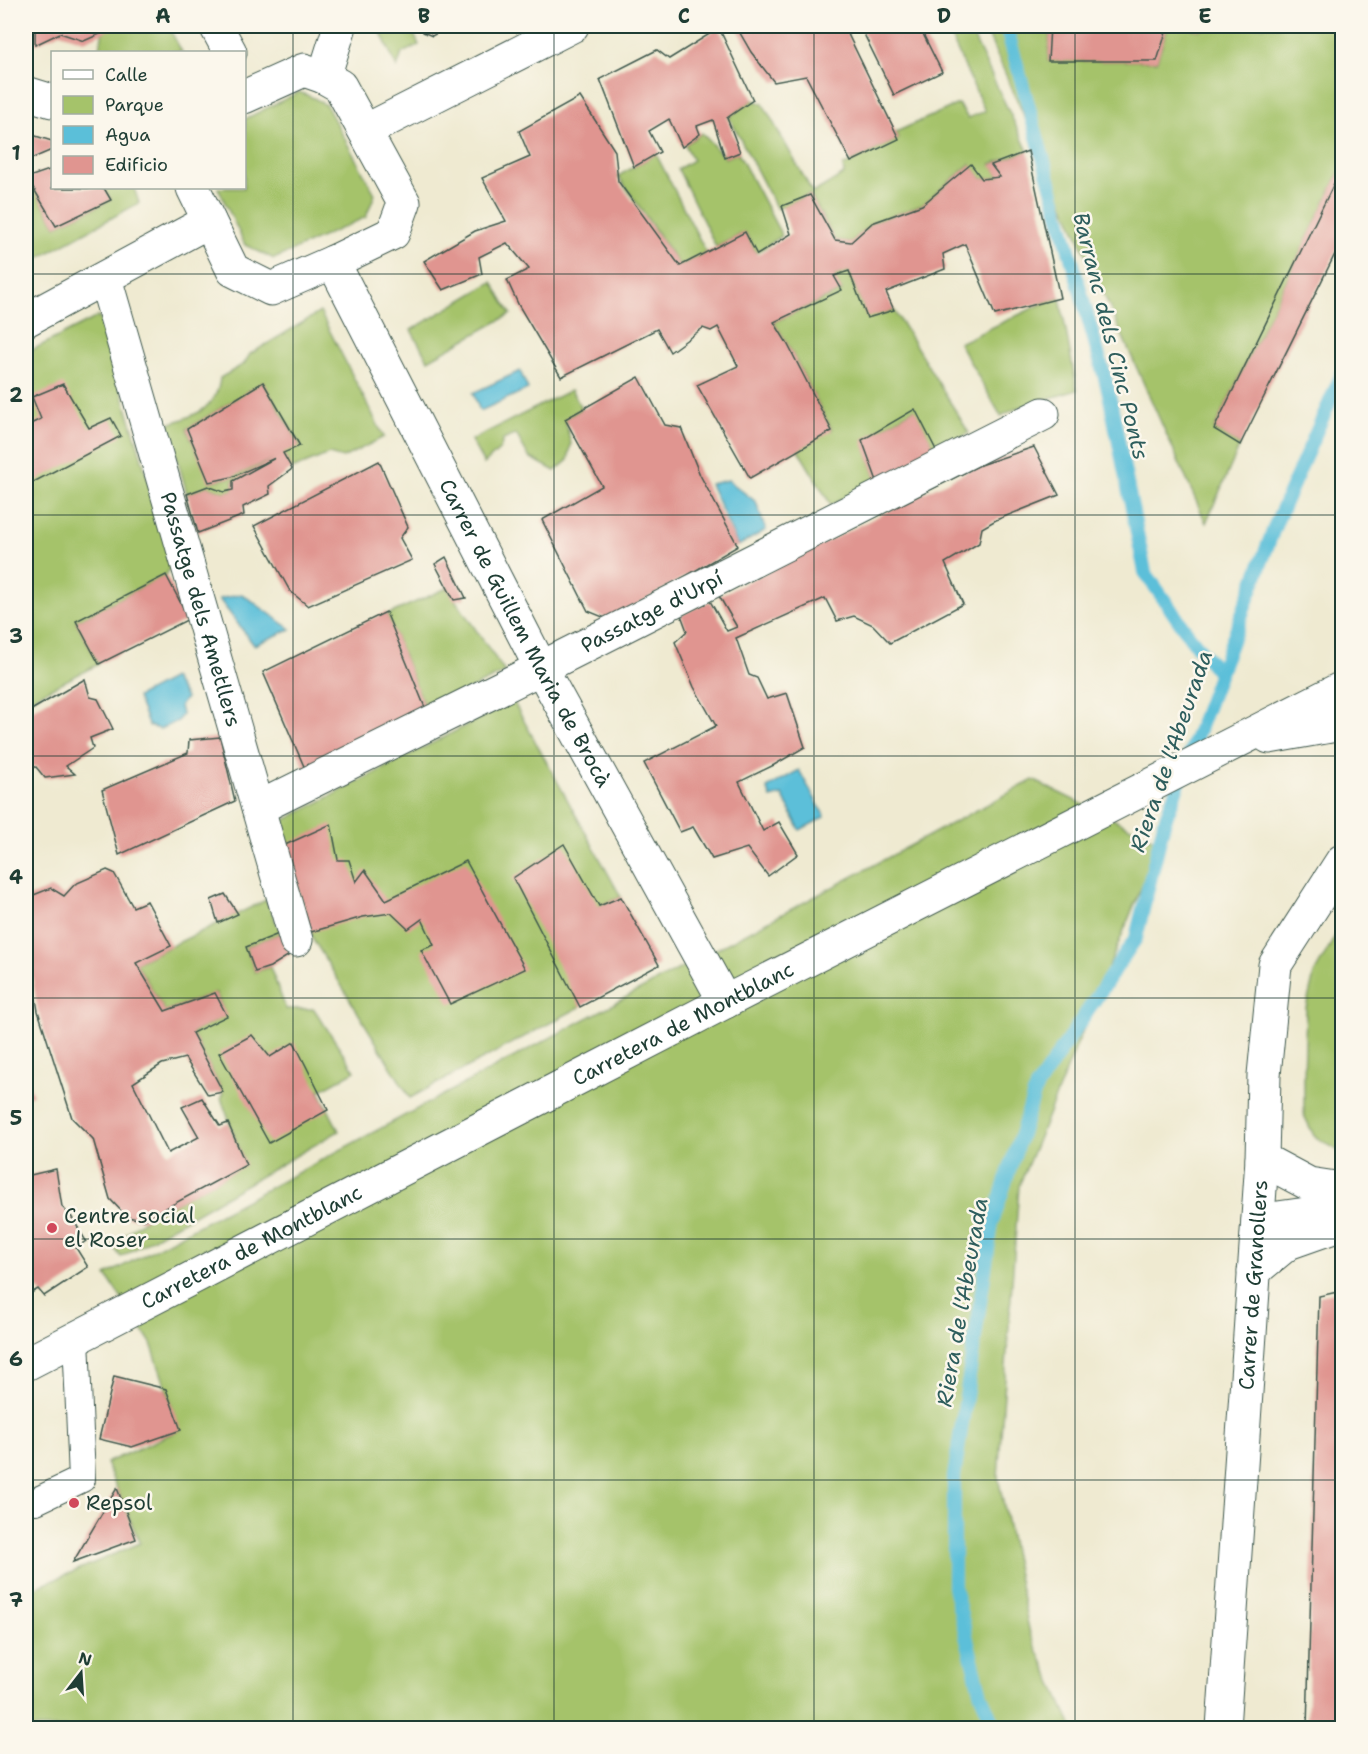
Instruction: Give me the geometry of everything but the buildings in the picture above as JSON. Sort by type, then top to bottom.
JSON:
[{"type":"street","points":[[216,26],[229,51]]},
{"type":"street","points":[[324,76],[340,26]]},
{"type":"street","points":[[365,131],[572,26]]},
{"type":"street","points":[[193,189],[233,270],[271,289],[393,233],[404,203],[340,86],[324,76],[304,70],[247,90]]},
{"type":"street","points":[[26,93],[51,101]]},
{"type":"street","points":[[26,320],[209,222]]},
{"type":"street","name":"Carrer de Guillem Maria de Brocà","points":[[333,262],[541,668],[725,1002]]},
{"type":"street","name":"Passatge dels Ametllers","points":[[105,278],[296,940]]},
{"type":"street","name":"Passatge d'Urpí","points":[[258,808],[541,668],[1043,414]]},
{"type":"street","name":"Carretera de Montblanc","points":[[26,1364],[725,1002],[1342,688]]},
{"type":"street","points":[[1237,742],[1342,724]]},
{"type":"street","name":"Carrer de Granollers","points":[[1223,1728],[1262,1159],[1264,1076],[1275,965],[1342,861]]},
{"type":"street","points":[[1262,1159],[1309,1184],[1342,1189]]},
{"type":"street","points":[[1258,1221],[1342,1209]]},
{"type":"street","points":[[1254,1271],[1288,1243],[1342,1224]]},
{"type":"lane","points":[[36,1501],[82,1479],[76,1338]]},
{"type":"green space","points":[[115,26],[168,26],[181,51],[98,51],[103,32]]},
{"type":"green space","points":[[380,26],[410,26],[419,45],[402,53],[397,68],[379,28]]},
{"type":"green space","points":[[946,26],[968,26],[1028,151],[991,164],[1000,177],[982,179],[970,164],[922,205],[872,223],[851,242],[835,240],[810,194],[777,209],[729,117],[753,100],[763,104],[813,193],[844,174],[843,166],[899,139],[896,132],[958,104],[968,118],[985,111]]},
{"type":"green space","points":[[984,26],[1050,26],[1048,61],[1157,61],[1168,26],[1199,30],[1216,26],[1332,26],[1342,29],[1342,167],[1214,429],[1240,445],[1206,523]]},
{"type":"green space","points":[[299,92],[326,105],[375,194],[366,217],[274,259],[245,245],[218,189],[246,189],[246,118]]},
{"type":"green space","points":[[702,133],[725,158],[738,153],[782,236],[756,253],[745,232],[716,247],[678,169],[693,160],[685,145]]},
{"type":"green space","points":[[656,154],[706,252],[680,266],[618,176]]},
{"type":"green space","points":[[32,186],[56,226],[111,200],[105,189],[134,189],[139,203],[26,265],[26,224],[29,222],[26,216],[26,191]]},
{"type":"green space","points":[[849,271],[867,317],[894,310],[969,433],[936,450],[914,409],[863,440],[877,481],[831,505],[798,450],[832,430],[774,322],[842,291],[834,276]]},
{"type":"green space","points":[[492,282],[511,314],[428,360],[411,330]]},
{"type":"green space","points":[[1060,298],[1077,390],[1017,408],[1001,416],[959,343],[1048,301]]},
{"type":"green space","points":[[320,312],[384,437],[343,458],[329,454],[292,469],[283,453],[300,445],[263,382],[187,429],[210,482],[232,477],[280,455],[233,481],[233,490],[224,492],[208,486],[187,494],[168,424],[203,410],[214,397],[220,378],[244,364],[250,354]]},
{"type":"green space","points":[[99,316],[173,562],[166,575],[76,621],[99,664],[26,701],[26,353]]},
{"type":"green space","points":[[571,390],[582,409],[565,419],[571,444],[568,460],[555,471],[529,457],[516,434],[503,440],[500,449],[484,464],[471,440]]},
{"type":"green space","points":[[447,588],[505,672],[426,710],[387,615]]},
{"type":"green space","points":[[513,701],[621,897],[599,906],[580,1007],[410,1098],[313,939],[279,823]]},
{"type":"green space","points":[[1033,780],[1160,842],[1019,1186],[998,1477],[1030,1634],[1073,1728],[26,1728],[26,1592],[140,1543],[106,1463],[180,1430],[151,1343],[106,1275]]},
{"type":"green space","points":[[266,900],[281,933],[246,947],[255,972],[270,967],[286,1009],[314,1009],[355,1071],[319,1091],[339,1131],[121,1257],[112,1245],[144,1220],[245,1165],[221,1098],[223,1092],[192,1033],[226,1016],[216,993],[165,1011],[136,963]]},
{"type":"green space","points":[[1342,924],[1342,1153],[1314,1136],[1304,1115],[1304,1081],[1306,1008],[1314,974]]},
{"type":"water","points":[[520,371],[528,389],[480,411],[473,393]]},
{"type":"water","points":[[728,480],[756,502],[766,530],[738,546],[710,484]]},
{"type":"water","points":[[242,594],[291,629],[254,645],[219,599]]},
{"type":"water","points":[[173,678],[186,698],[180,706],[182,714],[178,721],[160,729],[149,726],[137,697]]},
{"type":"water","points":[[799,770],[825,817],[800,830],[782,795],[771,798],[767,788]]},
{"type":"waterway","name":"Barranc dels Cinc Ponts","points":[[1006,26],[1108,389],[1145,572],[1190,637],[1219,673]]},
{"type":"waterway","name":"Riera de l'Abeurada","points":[[995,1728],[981,1695],[954,1587],[954,1477],[992,1223],[1036,1088],[1136,938],[1164,823],[1276,523],[1342,374]]},
{"type":"place","name":"Centre social el Roser","points":[[52,1228]]},
{"type":"place","name":"Repsol","points":[[74,1503]]}]
